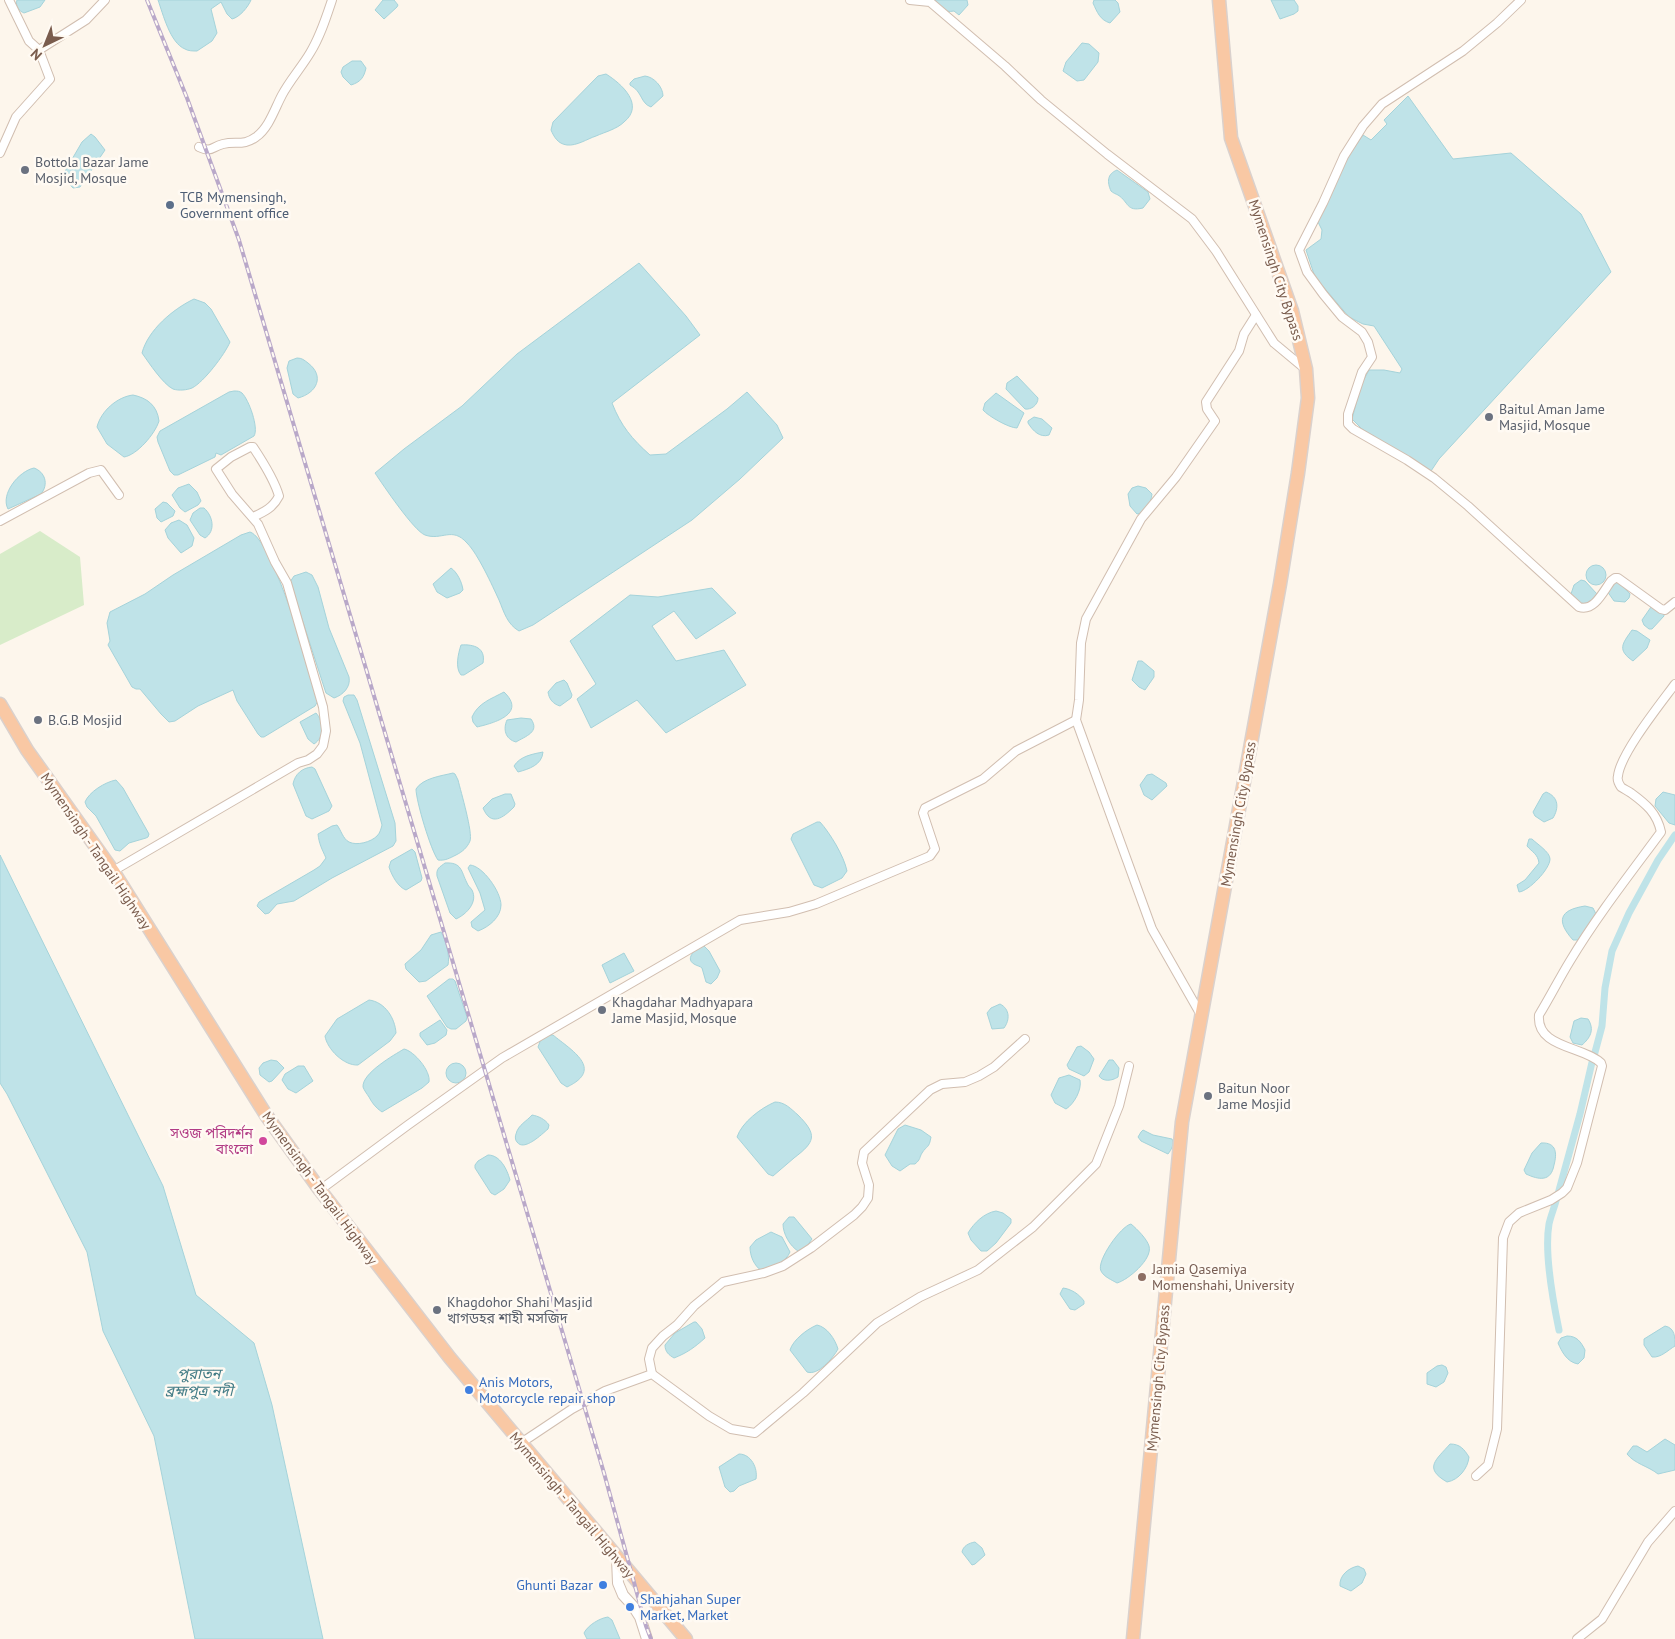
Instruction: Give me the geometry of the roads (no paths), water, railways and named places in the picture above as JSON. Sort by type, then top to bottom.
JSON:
[{"type":"highway","name":"Mymensingh City Bypass","points":[[1133,1639],[1182,1122],[1298,473],[1308,398],[1306,369],[1292,311],[1232,138],[1219,0]]},
{"type":"highway","name":"Mymensingh - Tangail Highway","points":[[0,704],[27,750],[112,871],[266,1115],[320,1190],[450,1358],[686,1639]]},
{"type":"street","points":[[0,153],[16,117],[50,79],[39,50],[29,41],[9,0]]},
{"type":"street","points":[[39,50],[86,20],[105,0]]},
{"type":"street","points":[[199,147],[207,150],[222,144],[245,144],[258,136],[267,126],[292,77],[310,53],[324,25],[332,0]]},
{"type":"street","points":[[910,0],[930,1],[1041,100],[1106,154],[1192,220],[1216,251],[1274,343],[1306,369]]},
{"type":"street","points":[[1521,0],[1462,52],[1382,104],[1363,126],[1344,156],[1299,250],[1308,272],[1323,294],[1342,317],[1362,332],[1368,342],[1372,357],[1362,372],[1348,414],[1348,424],[1353,429],[1434,478],[1468,506],[1579,607],[1584,609],[1590,607],[1612,581],[1618,578],[1661,609],[1665,610],[1675,602]]},
{"type":"street","points":[[1201,1015],[1152,929],[1076,720],[1081,642],[1086,619],[1141,519],[1176,477],[1215,420],[1207,409],[1206,402],[1239,351],[1244,334],[1256,315]]},
{"type":"street","points":[[112,871],[298,763],[308,760],[317,754],[323,746],[326,731],[324,707],[287,583],[258,524],[232,494],[216,469],[231,457],[250,446],[253,447],[276,488],[278,496],[276,502],[268,510],[253,517]]},
{"type":"street","points":[[0,521],[89,473],[101,470],[119,495]]},
{"type":"street","points":[[1476,1476],[1488,1465],[1498,1428],[1503,1238],[1509,1222],[1519,1212],[1551,1200],[1567,1188],[1577,1163],[1602,1066],[1602,1062],[1592,1056],[1555,1042],[1542,1031],[1538,1023],[1539,1015],[1571,960],[1608,904],[1661,832],[1659,821],[1650,808],[1621,787],[1618,775],[1627,754],[1653,713],[1675,684]]},
{"type":"street","points":[[320,1190],[502,1058],[740,920],[789,912],[816,904],[930,856],[935,849],[923,813],[925,808],[982,779],[1016,750],[1076,720]]},
{"type":"street","points":[[1025,1039],[994,1066],[966,1082],[942,1084],[930,1090],[902,1115],[864,1152],[862,1163],[869,1184],[868,1198],[862,1207],[810,1248],[783,1266],[764,1273],[723,1282],[694,1306],[652,1348],[649,1359],[652,1374],[709,1416],[731,1429],[755,1433],[802,1393],[877,1322],[920,1297],[978,1270],[1034,1227],[1096,1164],[1119,1106],[1130,1066]]},
{"type":"street","points":[[522,1443],[605,1391],[652,1374]]},
{"type":"street","points":[[1577,1639],[1602,1619],[1648,1542],[1675,1511]]},
{"type":"street","points":[[617,1559],[618,1584],[623,1595],[640,1617],[647,1639]]},
{"type":"water","points":[[17,0],[45,0],[40,7],[24,13],[18,8]]},
{"type":"water","points":[[158,0],[251,0],[238,16],[232,19],[221,2],[211,9],[217,33],[212,41],[197,51],[191,51],[180,46],[171,35]]},
{"type":"water","points":[[383,0],[394,0],[398,5],[384,19],[375,10]]},
{"type":"water","points":[[935,0],[967,0],[968,5],[959,15],[954,11],[943,9]]},
{"type":"water","points":[[1094,0],[1115,0],[1118,3],[1120,12],[1110,23],[1107,22],[1101,18],[1093,3]]},
{"type":"water","points":[[1271,0],[1294,0],[1298,6],[1298,11],[1280,19]]},
{"type":"water","points":[[1082,43],[1089,44],[1099,53],[1098,62],[1084,80],[1077,81],[1063,71],[1066,62]]},
{"type":"water","points":[[352,61],[361,61],[366,68],[362,79],[351,85],[341,72],[343,67]]},
{"type":"water","points":[[606,74],[619,83],[629,95],[632,102],[630,115],[618,127],[578,143],[567,145],[559,142],[551,130],[553,122],[598,76]]},
{"type":"water","points":[[645,76],[655,80],[663,93],[663,96],[651,107],[645,103],[637,91],[630,85],[634,79]]},
{"type":"water","points":[[1408,96],[1453,159],[1511,153],[1581,214],[1611,272],[1439,459],[1431,471],[1362,429],[1352,419],[1361,385],[1369,370],[1400,373],[1402,369],[1374,326],[1363,324],[1349,317],[1315,277],[1306,250],[1321,239],[1322,230],[1317,220],[1342,165],[1363,135],[1371,140],[1387,124],[1384,120]]},
{"type":"water","points":[[91,134],[105,150],[80,187],[73,188],[64,178],[64,173],[82,142]]},
{"type":"water","points":[[1117,170],[1148,192],[1150,199],[1143,208],[1133,209],[1122,198],[1111,191],[1109,179],[1111,174]]},
{"type":"water","points":[[639,263],[686,316],[700,335],[612,403],[619,419],[632,438],[650,455],[666,454],[747,392],[777,425],[783,438],[740,479],[692,520],[533,625],[519,631],[506,617],[476,554],[467,543],[457,535],[431,536],[420,532],[399,507],[375,473],[462,406],[517,354]]},
{"type":"water","points":[[194,299],[205,303],[211,309],[230,342],[214,367],[197,385],[188,389],[175,390],[161,378],[142,353],[150,336],[162,321],[178,308]]},
{"type":"water","points":[[297,358],[304,360],[313,368],[317,378],[314,388],[305,396],[298,398],[293,394],[287,368],[289,361]]},
{"type":"water","points":[[1017,376],[1038,398],[1037,403],[1032,408],[1025,409],[1006,389],[1007,383]]},
{"type":"water","points":[[234,391],[242,393],[248,402],[254,421],[254,436],[221,455],[216,453],[215,457],[178,475],[174,475],[170,471],[158,442],[157,437],[160,431]]},
{"type":"water","points":[[996,393],[1024,413],[1017,428],[999,421],[983,410],[985,403]]},
{"type":"water","points":[[133,395],[143,398],[154,407],[159,421],[154,432],[145,443],[124,457],[107,444],[97,427],[102,416],[110,406],[127,396]]},
{"type":"water","points":[[1034,417],[1042,419],[1052,428],[1049,435],[1040,435],[1032,429],[1028,421]]},
{"type":"water","points":[[34,468],[41,472],[45,479],[45,486],[41,494],[8,509],[6,503],[12,484],[22,474]]},
{"type":"water","points":[[189,484],[197,492],[201,501],[198,505],[185,512],[180,508],[172,495],[178,488]]},
{"type":"water","points":[[1138,486],[1146,488],[1152,494],[1148,507],[1143,512],[1137,514],[1130,506],[1128,494],[1132,488]]},
{"type":"water","points":[[163,502],[167,503],[175,511],[173,516],[161,522],[157,518],[155,509]]},
{"type":"water","points":[[200,508],[204,508],[207,511],[212,523],[211,531],[205,538],[200,535],[190,520],[193,513]]},
{"type":"water","points":[[179,520],[187,525],[194,538],[192,546],[181,553],[168,538],[165,530],[171,523]]},
{"type":"water","points":[[250,532],[259,540],[280,581],[319,699],[315,706],[264,737],[258,734],[237,701],[233,690],[198,706],[175,721],[169,722],[140,689],[132,687],[108,645],[110,641],[107,623],[110,612],[145,594],[173,575],[241,535]]},
{"type":"water","points":[[1596,565],[1603,568],[1606,575],[1603,582],[1596,585],[1589,582],[1586,575],[1589,568]]},
{"type":"water","points":[[451,568],[459,578],[463,590],[447,598],[437,592],[433,584]]},
{"type":"water","points":[[306,572],[312,575],[318,587],[329,628],[349,677],[349,684],[346,690],[334,698],[326,693],[290,582],[294,576]]},
{"type":"water","points":[[1581,580],[1585,581],[1597,594],[1595,600],[1584,606],[1573,599],[1571,594],[1574,585]]},
{"type":"water","points":[[1618,581],[1630,594],[1625,602],[1614,601],[1607,591]]},
{"type":"water","points":[[712,588],[736,613],[696,639],[674,611],[652,626],[676,661],[724,650],[746,685],[666,733],[637,700],[591,728],[577,699],[596,684],[570,641],[630,595],[658,597]]},
{"type":"water","points":[[1651,607],[1655,607],[1664,616],[1652,629],[1649,629],[1642,620]]},
{"type":"water","points":[[1632,630],[1637,631],[1650,640],[1647,648],[1633,661],[1623,650],[1624,643]]},
{"type":"water","points":[[461,645],[474,646],[481,650],[483,654],[483,663],[464,675],[461,675],[459,672],[458,665]]},
{"type":"water","points":[[1138,661],[1142,661],[1154,671],[1154,677],[1145,690],[1132,680]]},
{"type":"water","points":[[564,680],[572,695],[571,698],[560,706],[552,701],[548,692],[556,683]]},
{"type":"water","points":[[504,692],[512,706],[510,712],[499,720],[477,727],[472,717],[478,708]]},
{"type":"water","points":[[354,695],[357,700],[395,823],[396,841],[393,846],[332,878],[294,901],[277,904],[269,913],[265,914],[257,906],[259,902],[314,870],[326,858],[318,834],[337,825],[347,841],[360,843],[368,842],[378,835],[380,831],[382,825],[360,743],[343,701],[344,697]]},
{"type":"water","points":[[316,713],[321,721],[322,733],[314,744],[308,739],[300,722]]},
{"type":"water","points":[[531,719],[534,727],[533,730],[528,736],[516,742],[512,741],[507,736],[505,730],[507,720]]},
{"type":"water","points":[[543,752],[538,763],[530,768],[518,772],[514,766],[523,758]]},
{"type":"water","points":[[312,767],[315,769],[332,806],[329,811],[312,819],[306,816],[293,784],[299,772]]},
{"type":"water","points":[[453,773],[458,780],[464,802],[470,830],[470,841],[466,848],[458,854],[447,859],[438,860],[424,826],[416,789],[423,782]]},
{"type":"water","points":[[1152,774],[1166,783],[1167,786],[1152,800],[1144,795],[1140,785],[1147,775]]},
{"type":"water","points":[[116,780],[123,788],[149,834],[146,838],[129,843],[120,851],[115,850],[96,816],[87,807],[85,802],[98,788]]},
{"type":"water","points":[[1546,792],[1556,800],[1557,807],[1553,818],[1544,822],[1535,816],[1533,812]]},
{"type":"water","points":[[1663,792],[1675,795],[1675,825],[1669,823],[1655,806],[1656,799]]},
{"type":"water","points":[[505,794],[511,794],[515,804],[514,807],[501,817],[493,819],[486,814],[483,808],[492,799]]},
{"type":"water","points":[[820,822],[832,838],[847,871],[842,878],[822,888],[814,885],[791,839],[793,834]]},
{"type":"water","points":[[1529,839],[1532,839],[1543,848],[1550,859],[1547,868],[1538,879],[1528,888],[1519,892],[1517,885],[1525,880],[1539,863],[1536,855],[1527,846]]},
{"type":"water","points":[[412,849],[415,852],[422,878],[421,881],[406,890],[396,881],[389,867],[391,861]]},
{"type":"water","name":"পুরাতন ব্রহ্মপুত্র নদী","points":[[0,855],[163,1186],[196,1295],[254,1343],[272,1405],[323,1639],[195,1639],[154,1436],[103,1331],[87,1252],[0,1083]]},
{"type":"water","points":[[445,863],[455,864],[460,868],[467,884],[472,890],[474,899],[464,914],[456,919],[450,913],[437,876],[438,869]]},
{"type":"water","points":[[470,865],[475,866],[490,880],[498,893],[501,905],[499,914],[494,921],[478,931],[472,927],[471,922],[485,910],[480,893],[468,868]]},
{"type":"water","points":[[1585,906],[1593,908],[1596,914],[1578,940],[1573,940],[1564,927],[1563,917],[1570,910]]},
{"type":"water","points":[[441,932],[447,948],[448,965],[426,981],[419,982],[406,969],[405,964],[421,950],[431,935]]},
{"type":"water","points":[[703,945],[709,951],[720,971],[717,978],[711,984],[706,982],[702,968],[691,962],[690,959],[695,951]]},
{"type":"water","points":[[624,953],[634,971],[610,983],[602,965]]},
{"type":"water","points":[[449,979],[455,981],[467,1017],[466,1021],[456,1029],[447,1027],[427,996]]},
{"type":"water","points":[[369,1000],[375,1001],[384,1007],[394,1022],[396,1033],[390,1041],[358,1065],[353,1065],[337,1056],[326,1041],[325,1036],[337,1019]]},
{"type":"water","points":[[1000,1004],[1006,1009],[1008,1015],[1007,1022],[1004,1028],[992,1029],[987,1013],[991,1008]]},
{"type":"water","points":[[1581,1018],[1588,1019],[1591,1027],[1589,1037],[1582,1045],[1573,1043],[1570,1037],[1574,1021]]},
{"type":"water","points":[[440,1020],[447,1030],[446,1035],[435,1043],[427,1045],[420,1036],[420,1033]]},
{"type":"water","points":[[553,1035],[575,1053],[584,1067],[583,1073],[578,1080],[567,1087],[561,1083],[538,1047],[541,1039]]},
{"type":"water","points":[[1081,1046],[1094,1059],[1089,1072],[1084,1076],[1069,1069],[1067,1065],[1077,1047]]},
{"type":"water","points":[[404,1049],[412,1053],[425,1067],[429,1082],[382,1112],[374,1105],[365,1091],[363,1087],[364,1082],[379,1065]]},
{"type":"water","points":[[271,1060],[277,1061],[284,1068],[269,1082],[260,1075],[259,1068],[263,1063]]},
{"type":"water","points":[[1109,1060],[1113,1060],[1119,1068],[1118,1077],[1105,1080],[1099,1076]]},
{"type":"water","points":[[456,1063],[463,1066],[466,1073],[463,1080],[456,1083],[449,1080],[446,1073],[449,1066]]},
{"type":"water","points":[[298,1066],[304,1066],[313,1081],[296,1093],[288,1089],[282,1080],[285,1074]]},
{"type":"water","points":[[1069,1075],[1080,1080],[1080,1088],[1072,1104],[1066,1109],[1055,1103],[1051,1095],[1059,1078]]},
{"type":"water","points":[[775,1102],[785,1105],[798,1115],[809,1128],[811,1138],[810,1143],[801,1152],[773,1176],[768,1174],[737,1137],[739,1131],[753,1116]]},
{"type":"water","points":[[532,1115],[546,1121],[549,1125],[548,1129],[528,1144],[520,1145],[515,1136],[517,1131]]},
{"type":"water","points":[[905,1125],[921,1130],[931,1137],[929,1145],[918,1161],[900,1171],[892,1166],[885,1155],[898,1129]]},
{"type":"water","points":[[1143,1130],[1153,1135],[1172,1139],[1173,1145],[1168,1154],[1141,1141],[1138,1137]]},
{"type":"water","points":[[1541,1143],[1550,1144],[1553,1147],[1555,1157],[1550,1174],[1544,1178],[1535,1178],[1526,1174],[1524,1170],[1532,1153]]},
{"type":"water","points":[[488,1155],[499,1160],[505,1167],[510,1180],[504,1189],[495,1195],[491,1193],[475,1168],[478,1161]]},
{"type":"water","points":[[996,1211],[1003,1213],[1011,1219],[1011,1223],[996,1243],[987,1251],[981,1251],[971,1240],[968,1233],[980,1219]]},
{"type":"water","points":[[789,1217],[794,1217],[812,1239],[807,1246],[798,1251],[790,1243],[784,1232],[783,1224]]},
{"type":"water","points":[[1131,1224],[1146,1240],[1149,1251],[1144,1263],[1139,1268],[1127,1278],[1117,1283],[1104,1275],[1100,1266],[1110,1244],[1121,1231]]},
{"type":"water","points":[[771,1232],[782,1237],[790,1252],[778,1264],[762,1271],[753,1260],[750,1247],[756,1240]]},
{"type":"water","points":[[1063,1288],[1077,1294],[1084,1301],[1084,1304],[1075,1310],[1070,1309],[1060,1294]]},
{"type":"water","points":[[694,1322],[702,1329],[705,1338],[691,1350],[674,1358],[668,1353],[665,1345],[675,1333]]},
{"type":"water","points":[[817,1325],[824,1328],[830,1334],[838,1349],[833,1357],[820,1369],[811,1373],[807,1372],[790,1350],[794,1342],[801,1335]]},
{"type":"water","points":[[1665,1326],[1673,1331],[1675,1346],[1661,1355],[1652,1357],[1644,1345],[1644,1339]]},
{"type":"water","points":[[1567,1336],[1578,1340],[1585,1350],[1584,1358],[1578,1364],[1568,1359],[1558,1343],[1561,1338]]},
{"type":"water","points":[[1442,1365],[1446,1367],[1448,1373],[1444,1382],[1436,1387],[1427,1384],[1427,1373]]},
{"type":"water","points":[[1665,1439],[1675,1445],[1675,1470],[1658,1474],[1627,1454],[1633,1446],[1637,1446],[1647,1452]]},
{"type":"water","points":[[1450,1444],[1461,1448],[1469,1457],[1462,1473],[1455,1479],[1447,1482],[1435,1472],[1434,1464]]},
{"type":"water","points":[[739,1454],[747,1456],[753,1462],[756,1470],[756,1479],[730,1492],[725,1487],[719,1467]]},
{"type":"water","points":[[975,1542],[982,1548],[985,1555],[972,1565],[962,1552],[967,1545]]},
{"type":"water","points":[[1358,1566],[1364,1569],[1366,1574],[1362,1583],[1351,1591],[1340,1586],[1341,1579],[1345,1573]]},
{"type":"water","points":[[608,1617],[612,1620],[620,1639],[587,1639],[584,1633],[588,1627],[598,1620]]},
{"type":"waterway","points":[[1594,1056],[1602,1026],[1605,988],[1612,951],[1629,913],[1658,860],[1675,835]]},
{"type":"waterway","points":[[1558,1194],[1593,1058]]},
{"type":"waterway","points":[[1557,1197],[1549,1224],[1548,1263],[1559,1330]]},
{"type":"railway","points":[[147,0],[187,98],[239,240],[604,1473],[651,1639]]},
{"type":"place","name":"Bottola Bazar Jame Mosjid, Mosque","points":[[25,170]]},
{"type":"place","name":"TCB Mymensingh, Government office","points":[[170,205]]},
{"type":"place","name":"Baitul Aman Jame Masjid, Mosque","points":[[1489,417]]},
{"type":"place","name":"B.G.B Mosjid","points":[[38,720]]},
{"type":"place","name":"Khagdahar Madhyapara Jame Masjid, Mosque","points":[[602,1010]]},
{"type":"place","name":"Baitun Noor Jame Mosjid","points":[[1208,1096]]},
{"type":"place","name":"সওজ পরিদর্শন বাংলো","points":[[263,1141]]},
{"type":"place","name":"Jamia Qasemiya Momenshahi, University","points":[[1142,1277]]},
{"type":"place","name":"Khagdohor Shahi Masjid খাগডহর শাহী মসজিদ","points":[[437,1310]]},
{"type":"place","name":"Anis Motors, Motorcycle repair shop","points":[[469,1390]]},
{"type":"place","name":"Ghunti Bazar","points":[[603,1585]]},
{"type":"place","name":"Shahjahan Super Market, Market","points":[[630,1607]]}]
